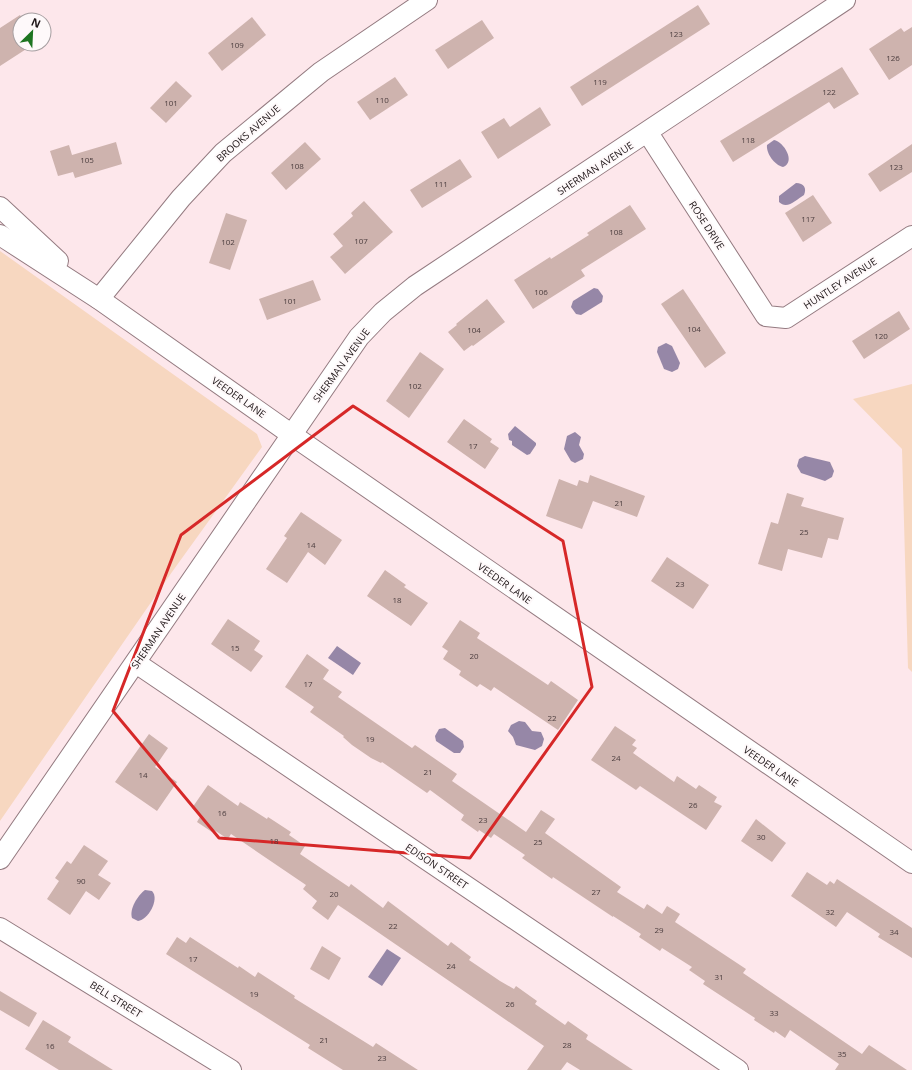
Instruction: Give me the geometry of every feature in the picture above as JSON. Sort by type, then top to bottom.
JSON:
[{"type":"street","name":"BROOKS AVENUE","points":[[100,299],[181,198],[223,153],[321,72],[427,0]]},
{"type":"street","name":"SHERMAN AVENUE","points":[[0,859],[136,663],[291,434],[360,337],[383,312],[415,286],[648,133],[845,0]]},
{"type":"street","name":"ROSE DRIVE","points":[[648,133],[766,316]]},
{"type":"street","name":"VEEDER LANE","points":[[0,207],[100,299]]},
{"type":"street","name":"VEEDER LANE","points":[[0,235],[100,299],[291,434],[912,863]]},
{"type":"street","name":"HUNTLEY AVENUE","points":[[766,316],[786,318],[912,236]]},
{"type":"street","name":"EDISON STREET","points":[[136,663],[738,1070]]},
{"type":"street","name":"BELL STREET","points":[[0,928],[231,1070]]},
{"type":"highlighted area","points":[[353,406],[563,541],[592,687],[470,858],[219,838],[113,711],[181,535]]},
{"type":"shaded area","points":[[774,140],[785,148],[789,157],[787,164],[783,167],[771,158],[768,152],[767,145]]},
{"type":"shaded area","points":[[796,183],[804,186],[804,195],[788,205],[779,202],[779,196]]},
{"type":"shaded area","points":[[0,251],[257,434],[262,447],[172,572],[0,821]]},
{"type":"shaded area","points":[[594,288],[598,289],[603,296],[602,302],[581,315],[576,314],[571,307],[573,301]]},
{"type":"shaded area","points":[[666,343],[672,346],[680,363],[678,369],[672,372],[664,369],[657,352],[658,347]]},
{"type":"shaded area","points":[[912,384],[912,672],[908,668],[902,449],[853,399]]},
{"type":"shaded area","points":[[515,426],[536,443],[530,454],[527,455],[512,445],[512,441],[509,440],[508,434]]},
{"type":"shaded area","points":[[575,432],[581,437],[579,445],[584,454],[583,459],[575,463],[571,461],[564,449],[567,436]]},
{"type":"shaded area","points":[[805,456],[830,462],[834,471],[832,477],[825,481],[801,473],[797,466],[799,459]]},
{"type":"shaded area","points":[[337,646],[361,663],[353,675],[328,658]]},
{"type":"shaded area","points":[[519,721],[525,722],[532,731],[541,732],[544,739],[542,746],[535,750],[516,745],[513,737],[508,731],[511,725]]},
{"type":"shaded area","points":[[445,728],[463,741],[464,747],[460,753],[454,753],[436,741],[435,736],[439,729]]},
{"type":"shaded area","points":[[145,890],[152,891],[155,899],[154,904],[146,917],[138,921],[132,918],[131,914],[137,899]]},
{"type":"shaded area","points":[[387,949],[401,958],[382,986],[368,977]]},
{"type":"building","points":[[698,5],[710,24],[582,106],[570,87]]},
{"type":"building","points":[[252,17],[266,35],[222,71],[208,53]]},
{"type":"building","points":[[12,20],[12,52],[22,52],[0,66],[0,28]]},
{"type":"building","points":[[482,20],[494,38],[448,69],[435,50]]},
{"type":"building","points":[[912,27],[912,65],[889,80],[869,49],[901,28],[904,32]]},
{"type":"building","points":[[842,67],[859,94],[834,109],[829,102],[733,162],[720,141]]},
{"type":"building","points":[[395,77],[408,95],[370,120],[357,102]]},
{"type":"building","points":[[176,81],[192,96],[166,123],[150,108]]},
{"type":"building","points":[[540,107],[551,125],[498,159],[481,132],[504,118],[510,127]]},
{"type":"building","points":[[116,142],[122,164],[75,178],[73,172],[58,176],[50,151],[69,145],[72,155]]},
{"type":"building","points":[[305,142],[321,159],[286,190],[271,173]]},
{"type":"building","points":[[912,144],[912,172],[880,192],[868,174]]},
{"type":"building","points":[[460,159],[472,177],[422,208],[410,190]]},
{"type":"building","points":[[813,195],[832,223],[803,242],[785,213]]},
{"type":"building","points":[[364,201],[393,232],[345,274],[330,257],[343,246],[333,234],[353,216],[351,213]]},
{"type":"building","points":[[630,205],[646,229],[581,270],[585,276],[533,309],[514,280],[550,257],[551,259],[589,235],[587,233]]},
{"type":"building","points":[[226,213],[247,220],[230,270],[209,263]]},
{"type":"building","points":[[313,280],[321,300],[267,320],[259,299]]},
{"type":"building","points":[[683,289],[726,353],[705,368],[661,304]]},
{"type":"building","points":[[487,299],[505,322],[464,351],[448,332]]},
{"type":"building","points":[[899,311],[910,329],[864,359],[852,341]]},
{"type":"building","points":[[420,352],[444,369],[409,418],[386,401]]},
{"type":"building","points":[[464,419],[492,439],[490,442],[499,448],[485,469],[447,442]]},
{"type":"building","points":[[590,475],[645,496],[637,517],[593,501],[582,529],[546,516],[559,479],[577,486],[579,480],[588,483]]},
{"type":"building","points":[[787,493],[804,498],[801,506],[844,518],[838,540],[828,538],[822,558],[788,549],[782,571],[758,564],[771,522],[778,524]]},
{"type":"building","points":[[301,512],[342,540],[325,565],[308,552],[287,583],[266,569],[287,538],[284,536]]},
{"type":"building","points":[[667,557],[709,585],[693,609],[651,581]]},
{"type":"building","points":[[385,570],[406,585],[404,587],[428,603],[411,626],[367,596]]},
{"type":"building","points":[[228,619],[260,641],[254,650],[263,656],[251,672],[211,644]]},
{"type":"building","points":[[460,620],[480,633],[477,638],[548,685],[551,681],[578,700],[558,730],[494,687],[491,691],[480,684],[477,687],[459,675],[461,671],[443,659],[448,651],[442,647]]},
{"type":"building","points":[[307,654],[329,670],[323,679],[342,692],[338,697],[412,748],[415,745],[457,774],[452,781],[526,832],[541,810],[555,819],[545,833],[621,887],[617,892],[644,909],[647,904],[662,914],[667,906],[680,914],[675,922],[746,969],[743,973],[862,1054],[869,1045],[907,1070],[835,1070],[839,1064],[790,1030],[785,1038],[754,1020],[755,1018],[703,984],[705,981],[689,970],[692,967],[662,948],[660,951],[639,937],[641,934],[553,877],[552,879],[522,858],[525,855],[494,834],[491,838],[479,830],[478,832],[461,820],[464,815],[430,790],[427,793],[382,762],[381,763],[371,758],[352,745],[343,737],[344,736],[310,712],[314,707],[285,687]]},
{"type":"building","points":[[615,726],[636,740],[632,745],[637,748],[633,753],[674,782],[677,776],[696,789],[699,785],[717,797],[714,802],[722,806],[706,830],[640,786],[636,790],[591,760]]},
{"type":"building","points":[[149,734],[168,748],[155,767],[177,782],[157,811],[115,782]]},
{"type":"building","points":[[208,785],[238,806],[240,802],[267,819],[268,817],[291,832],[289,835],[305,846],[300,854],[349,887],[351,884],[383,908],[388,901],[448,946],[451,942],[471,957],[469,960],[500,981],[514,989],[516,986],[537,1001],[535,1004],[565,1025],[568,1021],[588,1035],[586,1039],[633,1070],[580,1070],[567,1062],[561,1070],[527,1070],[544,1046],[338,905],[328,920],[312,908],[317,901],[303,889],[306,885],[231,834],[228,839],[214,830],[212,832],[197,822],[201,815],[192,808]]},
{"type":"building","points":[[756,819],[786,843],[772,862],[741,841]]},
{"type":"building","points":[[84,845],[108,861],[98,875],[111,883],[99,900],[86,891],[70,915],[47,899],[59,881],[55,878],[67,861],[71,864]]},
{"type":"building","points":[[807,872],[827,885],[830,881],[834,884],[837,879],[912,928],[912,958],[878,937],[880,934],[847,912],[836,927],[791,896]]},
{"type":"building","points":[[177,937],[186,943],[190,937],[238,968],[239,966],[255,977],[258,972],[295,996],[294,998],[373,1047],[376,1043],[418,1070],[343,1070],[308,1048],[310,1045],[166,954]]},
{"type":"building","points":[[322,946],[341,958],[329,980],[310,969]]},
{"type":"building","points":[[0,991],[37,1013],[29,1027],[0,1010]]},
{"type":"building","points":[[43,1020],[71,1037],[68,1042],[113,1070],[59,1070],[25,1049]]}]
